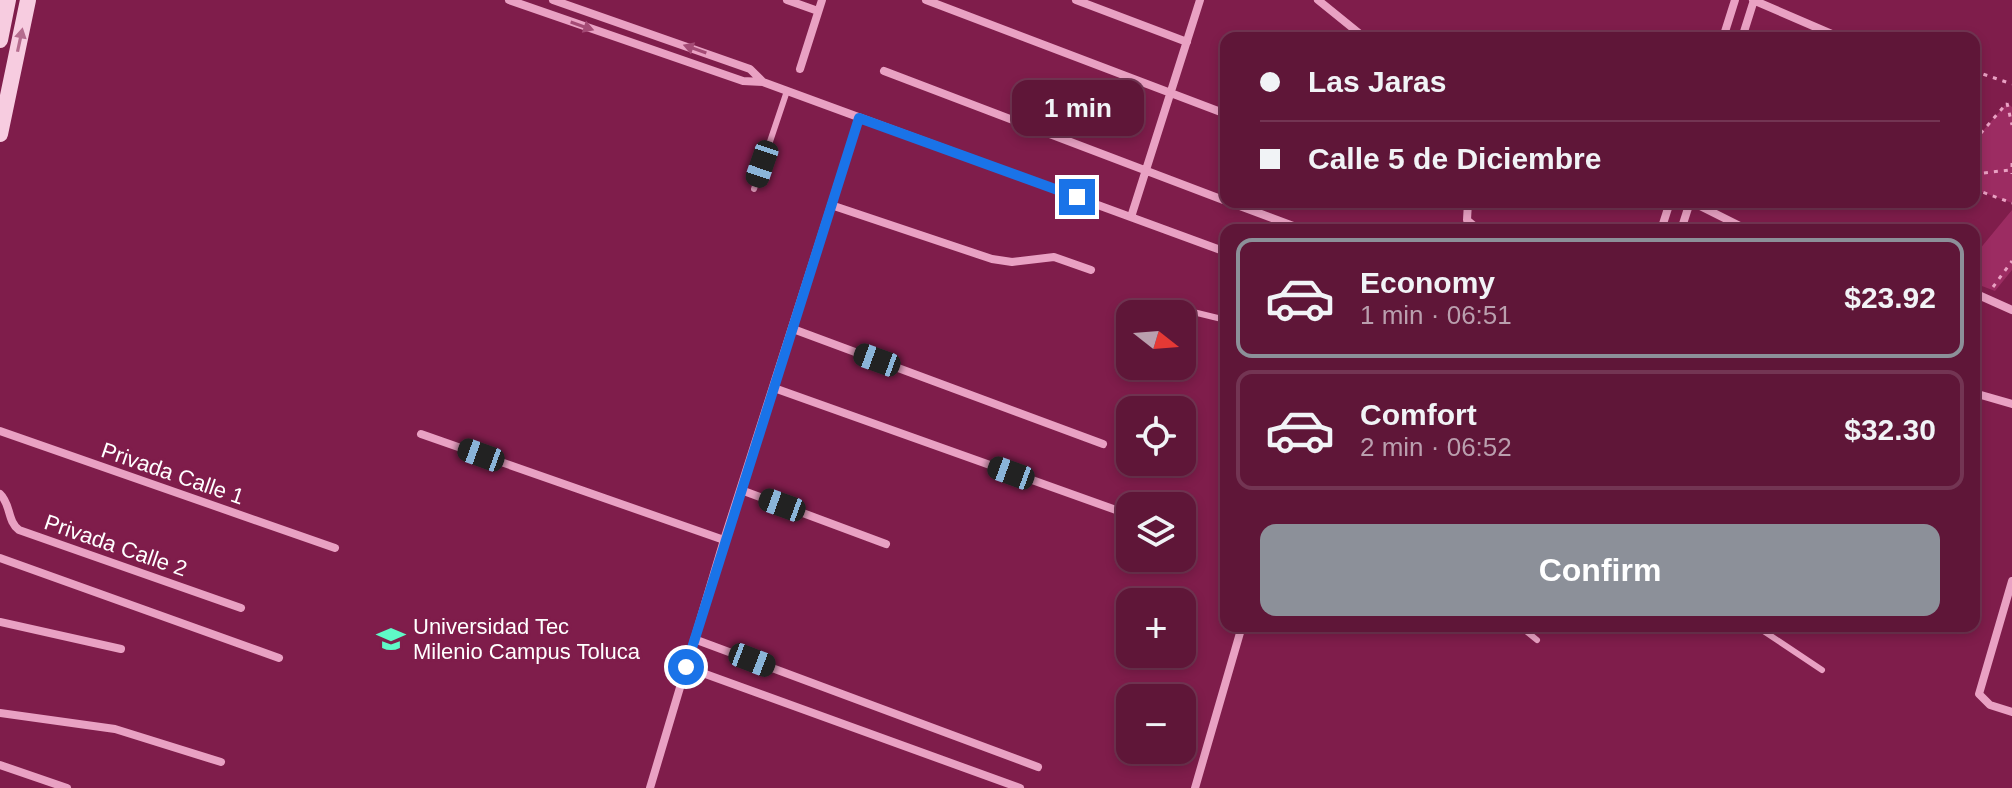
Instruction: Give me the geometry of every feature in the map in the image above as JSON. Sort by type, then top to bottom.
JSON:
[{"type":"main road","points":[[0,40],[8,0]]},
{"type":"main road","points":[[0,134],[28,0]]},
{"type":"street","points":[[509,0],[743,81],[763,82],[1220,250]]},
{"type":"street","points":[[553,0],[750,69],[763,82]]},
{"type":"street","points":[[787,0],[818,11]]},
{"type":"street","points":[[800,69],[822,0]]},
{"type":"street","points":[[926,0],[1220,112]]},
{"type":"street","points":[[1076,0],[1187,42]]},
{"type":"street","points":[[1131,217],[1200,0]]},
{"type":"street","points":[[1318,0],[1358,32]]},
{"type":"street","points":[[1725,32],[1735,0]]},
{"type":"street","points":[[1744,32],[1754,0],[1827,32]]},
{"type":"street","points":[[884,71],[1220,198]]},
{"type":"street","points":[[650,788],[724,540],[859,118]]},
{"type":"street","points":[[831,205],[992,259],[1012,262],[1054,257],[1091,270]]},
{"type":"street","points":[[1246,208],[1288,224]]},
{"type":"street","points":[[1703,208],[1736,224]]},
{"type":"street","points":[[1980,296],[2012,310]]},
{"type":"street","points":[[793,329],[1103,444]]},
{"type":"street","points":[[774,388],[1116,510]]},
{"type":"street","points":[[1980,395],[2012,404]]},
{"type":"street","name":"Privada Calle 1","points":[[0,431],[335,548]]},
{"type":"street","points":[[421,434],[724,540]]},
{"type":"street","points":[[741,490],[886,544]]},
{"type":"street","name":"Privada Calle 2","points":[[0,494],[7,501],[12,522],[19,530],[241,608]]},
{"type":"street","points":[[0,558],[279,658]]},
{"type":"street","points":[[2012,581],[1979,689],[1983,700],[2012,712]]},
{"type":"street","points":[[0,622],[121,649]]},
{"type":"street","points":[[1195,788],[1240,632]]},
{"type":"street","points":[[694,639],[1038,767]]},
{"type":"street","points":[[686,667],[1020,788]]},
{"type":"street","points":[[0,713],[115,729],[221,762]]},
{"type":"street","points":[[0,765],[67,788]]},
{"type":"lane","points":[[754,189],[787,91]]},
{"type":"lane","points":[[1196,310],[1220,318]]},
{"type":"lane","points":[[1527,632],[1537,640]]},
{"type":"lane","points":[[1765,632],[1822,670]]},
{"type":"path","points":[[1980,73],[2012,84]]},
{"type":"path","points":[[1980,134],[2007,103],[2012,125]]},
{"type":"path","points":[[1980,174],[2011,172],[2012,163]]},
{"type":"path","points":[[1980,191],[2012,203]]},
{"type":"path","points":[[1985,298],[2012,261]]},
{"type":"shaded area","points":[[2007,103],[2012,107],[2012,203],[1980,191],[1980,134]]},
{"type":"shaded area","points":[[2012,210],[2012,270],[1995,291],[1980,285],[1980,249]]},
{"type":"place","name":"Universidad Tec Milenio Campus Toluca","points":[[391,639]]},
{"type":"route","points":[[686,667],[859,118],[1077,197]]}]
